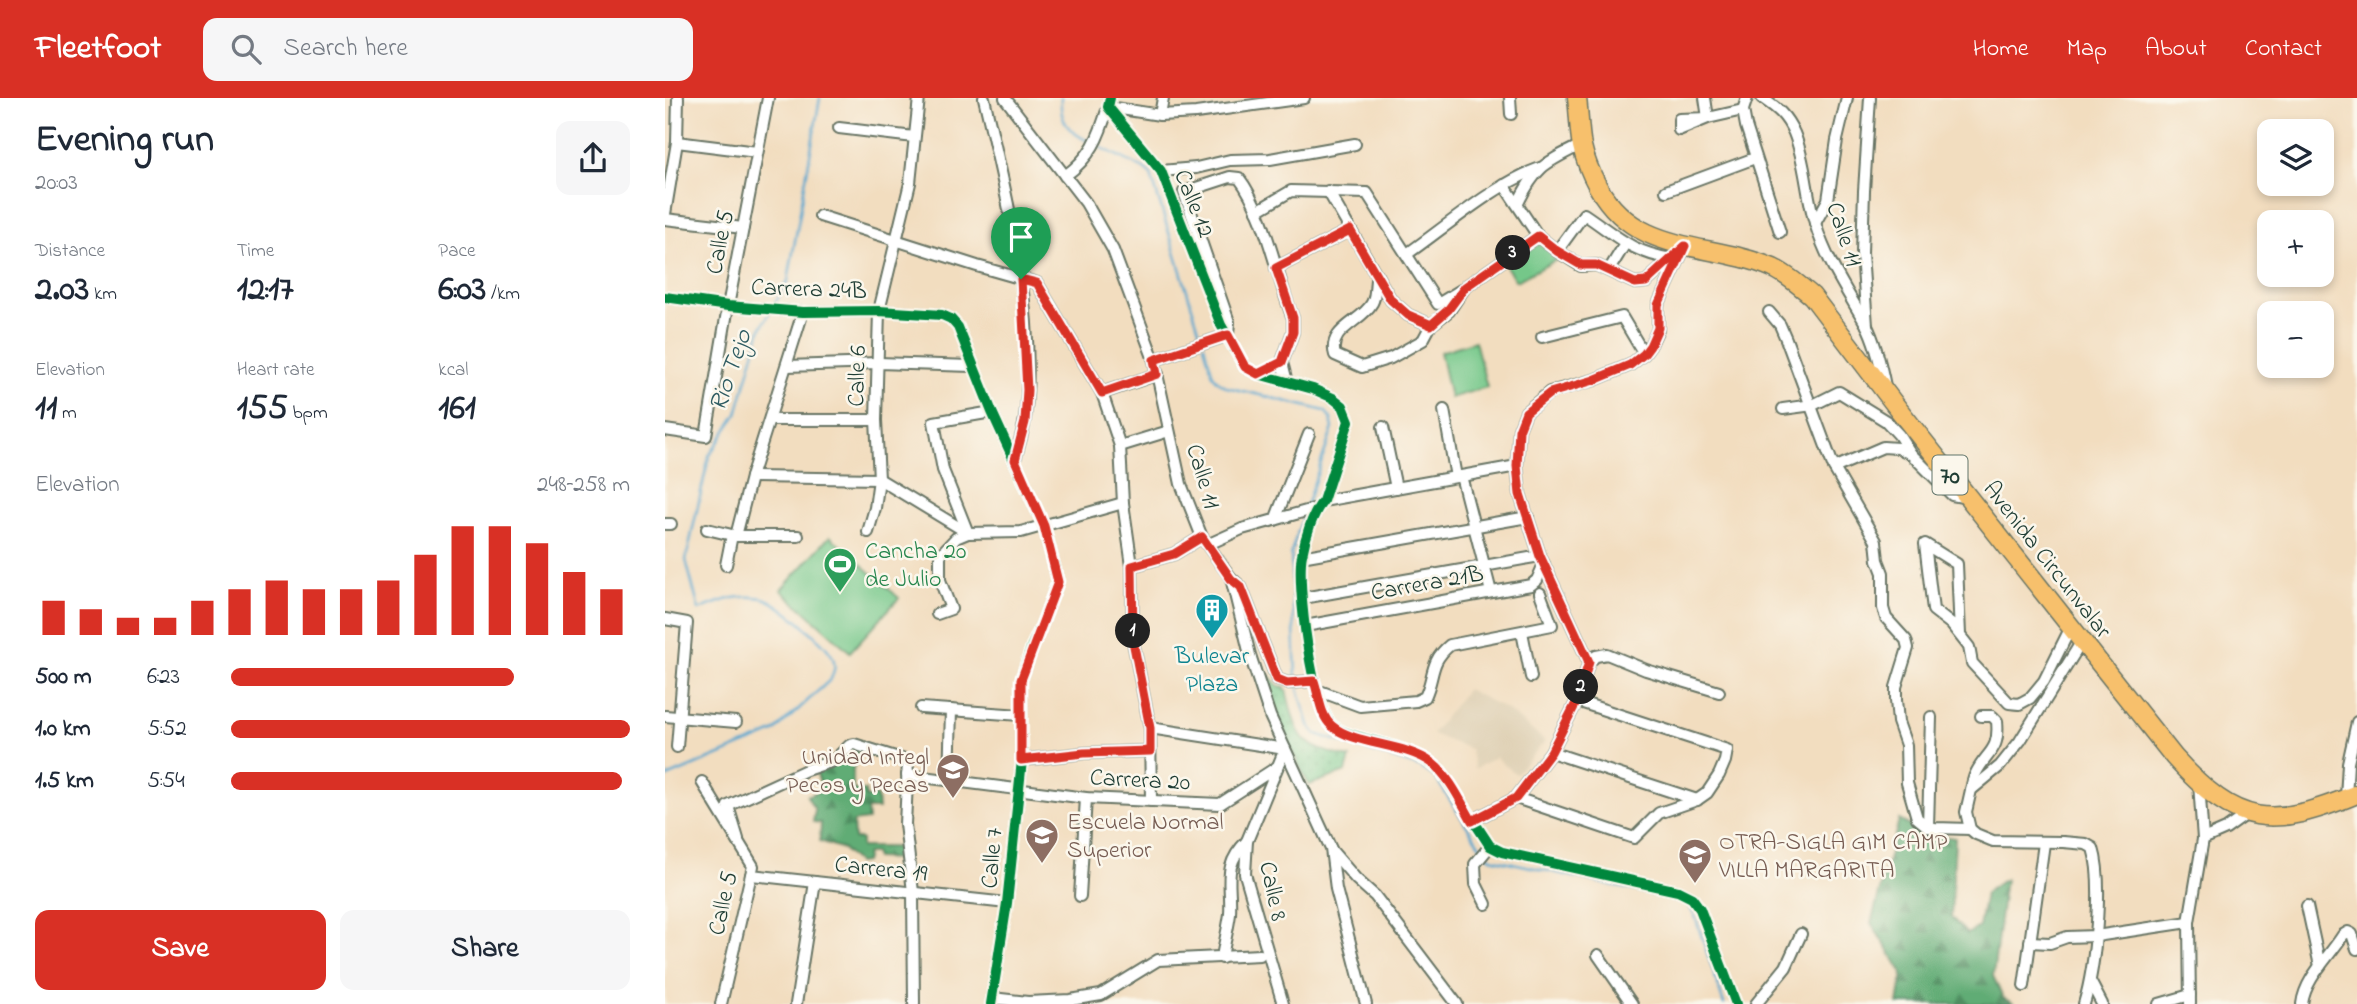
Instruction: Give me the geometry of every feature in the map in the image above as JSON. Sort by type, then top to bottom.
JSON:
[{"type":"main road","name":"Avenida Circunvalar","points":[[1577,98],[1581,145],[1593,178],[1607,203],[1618,215],[1654,238],[1774,269],[1812,296],[1968,498],[2174,757],[2199,784],[2246,814],[2281,817],[2305,814],[2351,796]]},
{"type":"street","points":[[680,98],[677,142],[669,159],[665,216],[743,228]]},
{"type":"street","name":"Calle 5","points":[[665,430],[706,436],[768,98]]},
{"type":"street","name":"Calle 6","points":[[868,532],[879,479],[876,420],[879,311],[910,183],[919,98]]},
{"type":"street","points":[[984,98],[1007,195],[1021,279],[1027,390],[1025,422],[1015,460]]},
{"type":"street","name":"Calle 11","points":[[1005,98],[1086,203],[1113,250],[1154,360],[1181,484],[1205,540],[1231,579],[1249,655],[1270,716],[1331,849],[1336,889],[1366,1004]]},
{"type":"street","points":[[1160,115],[1163,98]]},
{"type":"street","points":[[1065,176],[1087,157],[1101,132],[1109,103],[1160,115],[1196,113],[1304,98]]},
{"type":"street","points":[[1510,98],[1511,114]]},
{"type":"street","points":[[1705,98],[1708,118]]},
{"type":"street","points":[[1747,98],[1742,110],[1780,232]]},
{"type":"street","name":"Calle 11","points":[[1762,98],[1780,109],[1794,133],[1815,223],[1840,284],[1867,326],[1881,366],[1885,389]]},
{"type":"street","points":[[1815,223],[1828,200],[1837,140],[1847,98]]},
{"type":"street","points":[[1867,326],[1862,253],[1870,98]]},
{"type":"street","name":"Calle 12","points":[[1109,103],[1161,170],[1221,325],[1245,367],[1258,374]]},
{"type":"street","points":[[1679,124],[1742,110]]},
{"type":"street","points":[[665,112],[678,114]]},
{"type":"street","points":[[839,128],[915,137]]},
{"type":"street","points":[[677,142],[757,152]]},
{"type":"street","points":[[1161,170],[1196,168],[1230,160],[1270,159],[1355,144]]},
{"type":"street","points":[[1407,254],[1504,185],[1581,145]]},
{"type":"street","points":[[1666,191],[1755,158]]},
{"type":"street","points":[[1518,203],[1539,168]]},
{"type":"street","points":[[1154,360],[1228,335],[1229,322],[1184,192],[1230,177],[1240,178],[1257,211],[1293,318],[1293,332],[1282,362],[1287,382]]},
{"type":"street","points":[[1504,185],[1538,236],[1581,265],[1596,265],[1635,283],[1646,282],[1685,246]]},
{"type":"street","points":[[1257,211],[1291,191],[1367,193],[1438,304],[1538,236]]},
{"type":"street","points":[[1328,191],[1391,300],[1401,310],[1431,325]]},
{"type":"street","points":[[1557,251],[1584,214],[1625,244],[1647,255],[1672,259]]},
{"type":"street","points":[[820,216],[1037,283],[1102,393],[1120,446],[1123,502],[1132,566],[1133,641],[1150,728],[1151,801]]},
{"type":"street","points":[[1276,268],[1350,230]]},
{"type":"street","points":[[1609,270],[1625,244]]},
{"type":"street","points":[[1472,821],[1516,798],[1551,752],[1577,701],[1593,659],[1542,560],[1520,494],[1517,466],[1519,430],[1526,412],[1550,393],[1594,380],[1630,365],[1644,354],[1658,328],[1658,305],[1685,246]]},
{"type":"street","points":[[1377,276],[1372,303],[1364,314],[1345,326],[1334,352],[1335,355],[1362,367],[1391,358],[1423,340],[1431,325],[1448,310],[1465,287]]},
{"type":"street","name":"Carrera 24B","points":[[665,297],[728,306],[803,312],[879,311],[942,315],[951,319]]},
{"type":"street","points":[[726,565],[803,312]]},
{"type":"street","points":[[1769,312],[1780,325],[1813,405],[1834,468],[1876,541],[1878,560],[1883,573],[1882,608],[1886,618],[1906,640],[1908,648],[1896,687],[1898,722],[1906,745],[1910,800],[1917,818],[1928,827],[1970,829]]},
{"type":"street","points":[[1542,337],[1622,317],[1644,354]]},
{"type":"street","name":"Calle 7","points":[[951,319],[958,327],[972,366],[1044,526],[1058,582],[1021,680],[1021,760],[1007,902],[992,1001]]},
{"type":"street","points":[[1258,374],[1282,362]]},
{"type":"street","points":[[787,366],[878,363],[972,366]]},
{"type":"street","points":[[1102,393],[1157,374]]},
{"type":"street","points":[[1258,374],[1313,389],[1333,398],[1346,411],[1349,421],[1301,557],[1311,685],[1332,726],[1414,753],[1431,762],[1441,771],[1488,847],[1678,891],[1692,898],[1700,909],[1736,1004]]},
{"type":"street","points":[[1783,409],[1813,405],[1839,393],[1886,421],[1911,454],[1952,495],[1968,498]]},
{"type":"street","points":[[1444,410],[1459,477],[1491,592]]},
{"type":"street","points":[[968,533],[943,470],[934,422],[992,412]]},
{"type":"street","points":[[770,420],[876,420]]},
{"type":"street","points":[[1383,426],[1396,488]]},
{"type":"street","points":[[1120,446],[1169,431]]},
{"type":"street","points":[[1275,520],[1309,434]]},
{"type":"street","points":[[1834,468],[1883,447],[1898,448],[1911,454]]},
{"type":"street","points":[[1132,566],[1174,554],[1205,540],[1317,506],[1396,488],[1517,466]]},
{"type":"street","points":[[751,477],[879,479],[968,533]]},
{"type":"street","points":[[937,614],[951,609],[940,580],[940,555],[956,538],[968,533],[1021,532],[1123,502]]},
{"type":"street","points":[[1301,557],[1528,517]]},
{"type":"street","points":[[707,529],[734,536],[798,536]]},
{"type":"street","points":[[1960,635],[1957,564],[1925,544],[1933,610],[1960,635],[1969,647],[1972,663],[2009,703],[2018,704],[2030,698],[2077,634]]},
{"type":"street","points":[[1303,598],[1485,565],[1542,560]]},
{"type":"street","name":"Carrera 21B","points":[[1305,626],[1531,585],[1537,580],[1542,560]]},
{"type":"street","points":[[1231,579],[1241,587],[1277,679],[1287,683],[1311,685],[1360,706],[1425,698],[1431,672],[1440,653],[1450,645],[1552,625],[1540,593]]},
{"type":"street","points":[[665,620],[687,622],[677,747]]},
{"type":"street","points":[[1522,632],[1531,677]]},
{"type":"street","points":[[1971,790],[2000,766],[2020,741],[2077,634]]},
{"type":"street","points":[[1593,659],[1607,654],[1646,670],[1719,692]]},
{"type":"street","points":[[1516,798],[1634,838],[1659,813],[1696,800],[1707,793],[1719,775],[1727,750],[1577,701]]},
{"type":"street","points":[[921,708],[1021,715]]},
{"type":"street","points":[[949,780],[951,710]]},
{"type":"street","points":[[665,716],[736,722]]},
{"type":"street","points":[[1981,716],[1992,716],[1997,721],[1998,733],[1989,756],[1976,773],[1971,790],[1966,812],[1970,829],[1993,841],[2086,844],[2093,848],[2096,870],[2095,936],[2090,981],[2084,1004]]},
{"type":"street","points":[[1928,827],[1931,717]]},
{"type":"street","points":[[2351,796],[2348,763],[2357,722]]},
{"type":"street","points":[[1150,728],[1285,749]]},
{"type":"street","points":[[738,839],[728,806],[806,770],[833,761],[850,745],[855,744],[908,761],[905,824],[913,892],[914,1004]]},
{"type":"street","name":"Calle 8","points":[[1283,1004],[1245,874],[1247,841],[1285,749]]},
{"type":"street","points":[[1021,760],[1084,753],[1150,751]]},
{"type":"street","points":[[1551,752],[1696,800]]},
{"type":"street","name":"Carrera 20","points":[[907,775],[1086,798],[1220,804],[1277,767]]},
{"type":"street","name":"Calle 5","points":[[702,782],[753,866],[721,1004]]},
{"type":"street","points":[[2159,1004],[2190,999],[2189,922],[2203,839],[2199,784]]},
{"type":"street","points":[[1080,896],[1086,798]]},
{"type":"street","points":[[2203,839],[2226,829],[2246,814]]},
{"type":"street","points":[[1222,958],[1230,914],[1229,881],[1235,853],[1247,841]]},
{"type":"street","points":[[2024,986],[2044,843]]},
{"type":"street","points":[[1486,904],[1476,884],[1476,861],[1488,847]]},
{"type":"street","points":[[1331,849],[1356,879],[1375,896],[1457,1004]]},
{"type":"street","name":"Carrera 19","points":[[751,875],[1007,902]]},
{"type":"street","points":[[796,1004],[815,882]]},
{"type":"street","points":[[2307,906],[2320,966]]},
{"type":"street","points":[[2030,942],[2050,943],[2067,937],[2095,936],[2189,922]]},
{"type":"street","points":[[2302,1004],[2320,966],[2348,932],[2355,938],[2357,949]]},
{"type":"street","points":[[1756,1004],[1786,967],[1801,934]]},
{"type":"street","points":[[992,1001],[1028,1002],[1091,997],[1101,995],[1158,960],[1260,955]]},
{"type":"street","points":[[1598,955],[1632,1004]]},
{"type":"street","points":[[2090,981],[2102,1004]]},
{"type":"shaded area","points":[[1467,689],[1507,710],[1545,741],[1516,774],[1495,757],[1475,769],[1470,749],[1432,734]]},
{"type":"green space","points":[[1539,243],[1560,258],[1516,281],[1505,265]]},
{"type":"green space","points":[[1475,341],[1487,387],[1450,398],[1440,352]]},
{"type":"green space","name":"Cancha 20 de Julio","points":[[830,536],[899,598],[850,652],[781,590]]},
{"type":"green space","points":[[1269,676],[1278,686],[1285,687],[1294,721],[1304,739],[1319,749],[1350,758],[1346,772],[1309,785],[1276,720],[1264,677]]},
{"type":"green space","points":[[852,747],[858,752],[853,769],[853,790],[865,790],[866,797],[877,796],[878,809],[867,809],[868,820],[853,822],[854,839],[861,839],[861,847],[903,847],[904,859],[876,858],[874,853],[867,853],[865,862],[857,863],[843,849],[820,841],[821,823],[813,822],[815,810],[807,796],[822,790],[816,771]]},
{"type":"green space","points":[[1899,820],[1924,833],[1955,838],[1951,917],[1967,934],[1979,927],[1985,893],[2005,879],[1993,976],[2003,998],[2014,1004],[1898,1004],[1903,973],[1871,923]]},
{"type":"waterway","name":"Rio Tejo","points":[[774,305],[788,281],[820,98]]},
{"type":"waterway","points":[[1061,98],[1062,114],[1067,125],[1090,142]]},
{"type":"waterway","points":[[1096,145],[1151,175],[1202,339]]},
{"type":"waterway","name":"Rio Tejo","points":[[665,778],[774,732],[831,679],[834,671],[833,658],[813,634],[770,601],[763,598],[737,597],[699,610],[686,560],[709,456],[737,414],[761,328],[769,314]]},
{"type":"waterway","points":[[1204,345],[1213,375],[1227,387],[1325,411],[1331,419],[1333,428],[1306,506]]},
{"type":"waterway","points":[[1296,679],[1291,553],[1303,516]]},
{"type":"waterway","points":[[1297,685],[1309,725],[1316,734],[1420,767],[1435,777],[1482,849]]},
{"type":"waterway","points":[[1487,854],[1491,858],[1686,902],[1695,916],[1724,1004]]},
{"type":"cycle path","points":[[1110,98],[1108,107],[1161,171],[1221,325],[1245,367],[1258,374],[1313,389],[1333,398],[1343,406],[1349,421],[1323,501],[1307,534],[1302,555],[1301,591],[1307,645],[1318,697],[1325,715],[1333,726],[1340,730],[1404,750],[1432,764],[1441,771],[1490,846],[1502,852],[1678,891],[1692,898],[1700,909],[1736,1004]]},
{"type":"cycle path","points":[[665,297],[728,306],[803,312],[879,311],[942,315],[951,319],[958,327],[992,412],[1044,526],[1058,581],[1021,680],[1022,760],[1007,903],[991,1004]]},
{"type":"place","name":"Cancha 20 de Julio","points":[[840,594]]},
{"type":"place","name":"Bulevar Plaza","points":[[1212,640]]},
{"type":"place","name":"Unidad Integl Pecos y Pecas","points":[[953,800]]},
{"type":"place","name":"Escuela Normal Superior","points":[[1042,865]]},
{"type":"place","name":"OTRA-SIGLA GIM CAMP VILLA MARGARITA","points":[[1695,885]]},
{"type":"route","points":[[1350,230],[1391,300],[1408,315],[1431,325],[1448,310],[1465,287],[1538,236],[1581,265],[1596,265],[1635,283],[1646,282],[1657,275],[1685,246],[1658,305],[1658,328],[1644,354],[1630,365],[1594,380],[1550,393],[1526,412],[1519,430],[1517,466],[1520,494],[1540,556],[1589,662],[1577,701],[1551,752],[1516,798],[1472,821],[1441,771],[1431,762],[1414,753],[1332,726],[1324,714],[1314,681],[1287,683],[1277,679],[1241,587],[1231,579],[1202,537],[1174,554],[1132,566],[1133,641],[1150,728],[1150,751],[1084,753],[1021,760],[1021,680],[1058,582],[1044,526],[1015,460],[1025,422],[1027,390],[1021,279],[1037,283],[1102,393],[1157,374],[1154,360],[1228,335],[1245,367],[1258,374],[1282,362],[1293,332],[1293,318],[1276,268],[1350,230]]}]
